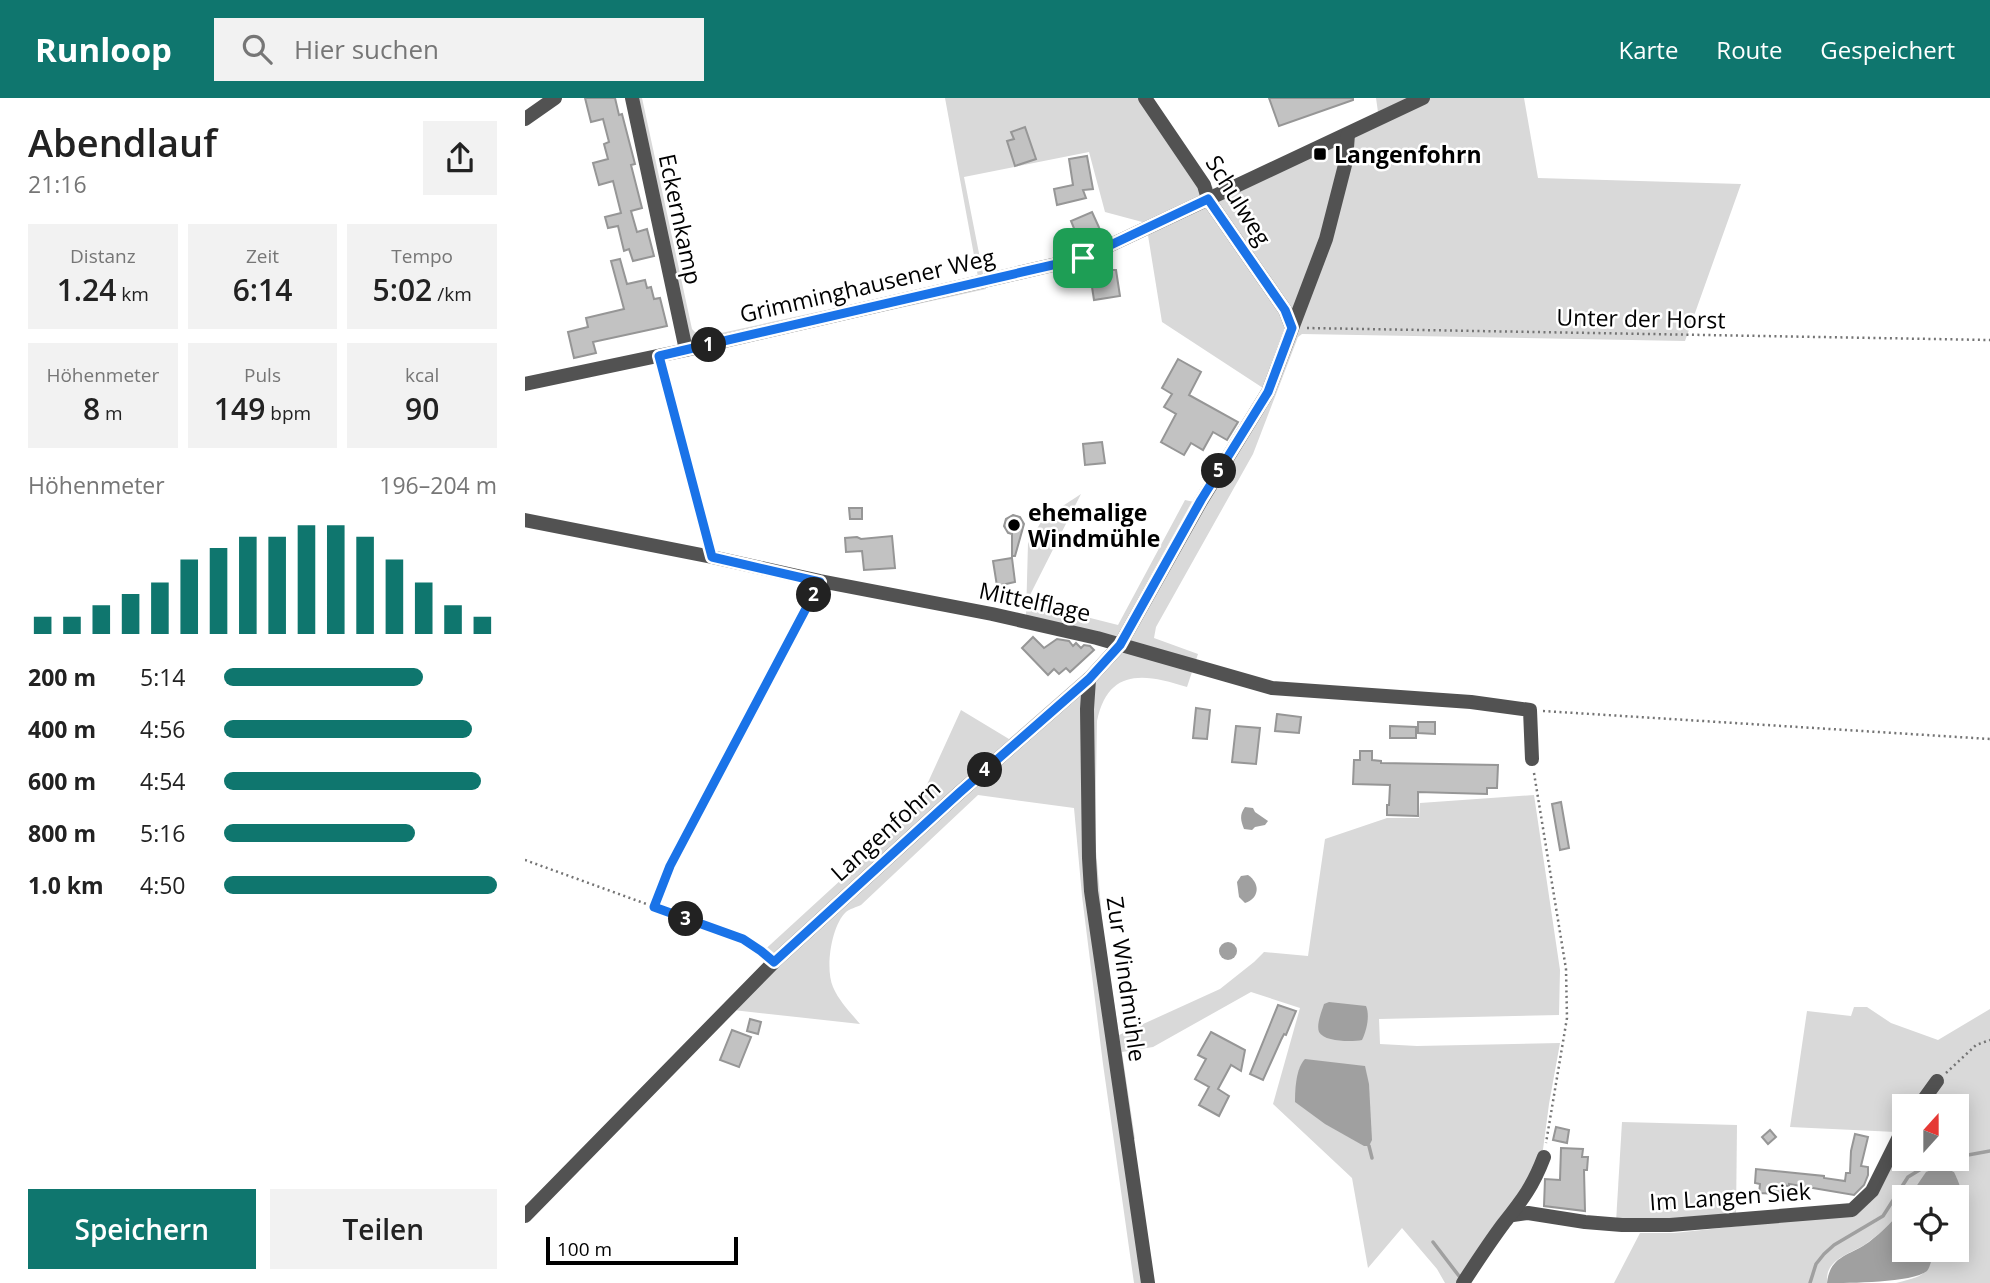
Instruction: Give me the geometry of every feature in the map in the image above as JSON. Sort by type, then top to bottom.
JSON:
[{"type":"street","points":[[525,119],[555,98]]},
{"type":"street","name":"Eckernkamp","points":[[632,98],[686,350]]},
{"type":"street","name":"Schulweg","points":[[1145,98],[1204,185],[1208,199],[1285,310],[1292,328]]},
{"type":"street","name":"Grimminghausener Weg","points":[[525,384],[686,350],[1083,258],[1423,98]]},
{"type":"street","name":"Langenfohrn","points":[[525,1216],[774,962],[1089,679],[1120,645],[1201,500],[1268,392],[1326,239],[1346,161],[1347,134]]},
{"type":"street","name":"Mittelflage","points":[[525,520],[712,557],[820,582],[992,614],[1120,645],[1272,688],[1471,702],[1530,710]]},
{"type":"street","name":"Zur Windmühle","points":[[1089,679],[1087,709],[1091,891],[1148,1283]]},
{"type":"street","points":[[1530,710],[1532,759]]},
{"type":"street","points":[[1928,1094],[1937,1081]]},
{"type":"street","name":"Im Langen Siek","points":[[1513,1214],[1528,1213],[1622,1225],[1670,1225],[1852,1210],[1872,1191],[1892,1151]]},
{"type":"street","points":[[1463,1283],[1536,1179],[1543,1157]]},
{"type":"path","name":"Unter der Horst","points":[[1292,328],[1990,340]]},
{"type":"path","points":[[659,356],[712,557]]},
{"type":"path","points":[[654,907],[670,866],[820,582]]},
{"type":"path","points":[[1530,710],[1990,738]]},
{"type":"path","points":[[1532,759],[1566,969],[1567,1018],[1543,1157]]},
{"type":"path","points":[[525,860],[743,939],[774,962]]},
{"type":"path","points":[[1937,1081],[1976,1045],[1990,1040]]},
{"type":"shaded area","points":[[635,98],[642,98],[692,329],[699,336],[978,277],[945,98],[1151,98],[1216,192],[1378,112],[1376,98],[1524,98],[1538,178],[1741,184],[1685,341],[1302,334],[1298,337],[1253,454],[1156,627],[1154,638],[1198,654],[1187,687],[1143,678],[1119,683],[1102,704],[1097,721],[1095,840],[1103,929],[1119,1035],[1220,989],[1264,952],[1308,956],[1325,839],[1387,818],[1419,818],[1420,803],[1534,795],[1560,970],[1559,1015],[1379,1019],[1380,1044],[1417,1046],[1560,1043],[1542,1157],[1526,1188],[1456,1283],[1445,1283],[1437,1269],[1402,1228],[1368,1268],[1352,1178],[1273,1104],[1300,1008],[1251,992],[1153,1047],[1122,1052],[1135,1139],[1123,1138],[1142,1283],[1134,1283],[1103,1064],[1074,808],[978,795],[861,905],[846,912],[833,937],[831,979],[838,997],[860,1024],[733,1010],[773,968],[759,955],[914,813],[961,710],[1009,739],[1105,655],[1116,640],[1026,617],[1028,543],[1043,519],[1081,494],[1030,595],[1039,605],[1118,625],[1185,500],[1194,502],[1263,388],[1162,322],[1146,223],[1105,212],[1089,152],[964,177],[986,289],[692,354]]},
{"type":"shaded area","points":[[1245,807],[1253,808],[1268,821],[1252,830],[1244,829],[1241,818]]},
{"type":"shaded area","points":[[1248,875],[1255,882],[1257,890],[1253,898],[1245,903],[1239,897],[1237,882],[1241,876]]},
{"type":"shaded area","points":[[1228,942],[1234,945],[1237,951],[1234,957],[1228,960],[1222,957],[1219,951],[1222,945]]},
{"type":"shaded area","points":[[1329,1002],[1366,1006],[1367,1023],[1362,1040],[1326,1038],[1319,1032],[1324,1004]]},
{"type":"shaded area","points":[[1854,1007],[1867,1007],[1891,1023],[1938,1040],[1990,1009],[1990,1283],[1896,1283],[1922,1274],[1930,1262],[1969,1262],[1969,1185],[1956,1185],[1952,1171],[1969,1171],[1969,1094],[1892,1094],[1892,1132],[1790,1127],[1807,1011],[1851,1016]]},
{"type":"shaded area","points":[[1305,1059],[1365,1066],[1369,1084],[1372,1140],[1369,1146],[1364,1146],[1325,1124],[1295,1102],[1298,1073]]},
{"type":"shaded area","points":[[1622,1122],[1737,1125],[1736,1217],[1616,1222]]},
{"type":"shaded area","points":[[1892,1141],[1892,1171],[1936,1171],[1919,1185],[1892,1185],[1892,1221],[1867,1243],[1835,1262],[1828,1272],[1827,1283],[1614,1283],[1640,1233],[1674,1233],[1787,1221],[1852,1208],[1869,1190]]},
{"type":"shaded area","points":[[1952,1171],[1959,1185],[1917,1185],[1926,1172]]},
{"type":"shaded area","points":[[1892,1221],[1892,1262],[1931,1262],[1927,1271],[1895,1280],[1827,1283],[1837,1261],[1874,1238]]},
{"type":"building","points":[[585,98],[615,98],[619,115],[622,114],[635,164],[631,165],[642,208],[631,211],[637,232],[647,229],[654,256],[633,261],[629,249],[624,251],[618,226],[608,228],[605,217],[621,213],[613,181],[599,185],[593,163],[608,159],[604,144],[609,142],[603,119],[591,122]]},
{"type":"building","points":[[1269,98],[1353,98],[1353,100],[1279,126]]},
{"type":"building","points":[[1025,127],[1036,159],[1015,166],[1007,141],[1014,139],[1011,132]]},
{"type":"building","points":[[1087,156],[1093,189],[1083,190],[1086,198],[1057,205],[1054,189],[1073,185],[1069,159]]},
{"type":"building","points":[[1092,212],[1102,234],[1080,243],[1071,221]]},
{"type":"building","points":[[620,259],[627,284],[645,280],[647,288],[651,287],[654,299],[660,298],[667,326],[593,342],[596,353],[574,358],[568,332],[588,327],[586,318],[624,309],[611,261]]},
{"type":"building","points":[[1116,270],[1120,296],[1094,300],[1090,274]]},
{"type":"building","points":[[1178,359],[1201,372],[1189,395],[1238,422],[1227,440],[1213,432],[1203,450],[1191,443],[1184,455],[1161,442],[1176,414],[1164,407],[1172,394],[1162,388]]},
{"type":"building","points":[[1102,442],[1105,463],[1085,465],[1083,444]]},
{"type":"building","points":[[849,508],[862,508],[862,519],[850,519]]},
{"type":"building","name":"ehemalige Windmühle","points":[[1013,515],[1020,517],[1024,524],[1015,556],[1012,556],[1012,534],[1008,533],[1004,526],[1006,519]]},
{"type":"building","points":[[892,536],[895,568],[864,570],[862,551],[846,552],[845,538]]},
{"type":"building","points":[[1012,558],[1015,582],[997,586],[993,561]]},
{"type":"building","points":[[1033,637],[1044,648],[1057,639],[1069,641],[1073,646],[1076,643],[1081,648],[1084,645],[1090,646],[1094,650],[1070,672],[1066,668],[1059,674],[1054,669],[1048,675],[1022,648]]},
{"type":"building","points":[[1196,708],[1210,710],[1207,739],[1193,738]]},
{"type":"building","points":[[1277,714],[1301,717],[1299,733],[1275,731]]},
{"type":"building","points":[[1418,722],[1435,722],[1435,734],[1418,733]]},
{"type":"building","points":[[1236,726],[1260,728],[1256,764],[1232,762]]},
{"type":"building","points":[[1390,726],[1416,727],[1416,738],[1390,738]]},
{"type":"building","points":[[1360,751],[1372,751],[1372,760],[1381,763],[1498,765],[1497,788],[1487,788],[1487,794],[1418,792],[1418,816],[1387,815],[1390,785],[1353,784],[1354,760],[1360,760]]},
{"type":"building","points":[[1561,802],[1569,848],[1560,850],[1552,804]]},
{"type":"building","points":[[1278,1005],[1296,1011],[1263,1080],[1250,1074]]},
{"type":"building","points":[[750,1019],[761,1022],[758,1034],[747,1031]]},
{"type":"building","points":[[732,1030],[751,1037],[739,1067],[720,1060]]},
{"type":"building","points":[[1211,1032],[1245,1050],[1241,1071],[1231,1065],[1218,1089],[1229,1096],[1219,1116],[1199,1105],[1209,1087],[1195,1079],[1206,1059],[1198,1055]]},
{"type":"building","points":[[1556,1127],[1569,1130],[1567,1143],[1553,1140]]},
{"type":"building","points":[[1770,1130],[1776,1137],[1768,1144],[1762,1137]]},
{"type":"building","points":[[1855,1134],[1868,1137],[1861,1166],[1868,1167],[1868,1175],[1864,1185],[1854,1195],[1789,1184],[1781,1185],[1780,1194],[1759,1193],[1760,1184],[1755,1183],[1756,1169],[1824,1176],[1845,1181],[1846,1173],[1850,1173]]},
{"type":"building","points":[[1561,1148],[1583,1149],[1582,1157],[1588,1157],[1587,1170],[1584,1170],[1585,1211],[1544,1206],[1545,1179],[1560,1180]]},
{"type":"waterway","points":[[1369,1146],[1372,1158]]},
{"type":"waterway","points":[[1969,1155],[1990,1151]]},
{"type":"waterway","points":[[1810,1283],[1816,1264],[1824,1254],[1834,1245],[1883,1216],[1908,1177],[1918,1171]]},
{"type":"waterway","points":[[1433,1242],[1459,1276]]},
{"type":"place","name":"Langenfohrn","points":[[1320,154]]},
{"type":"place","name":"ehemalige Windmühle","points":[[1014,525]]},
{"type":"route","points":[[1208,199],[1285,310],[1292,328],[1268,392],[1201,500],[1120,645],[1089,679],[774,962],[743,939],[654,907],[670,866],[820,582],[712,557],[659,356],[1083,258],[1208,199]]}]
